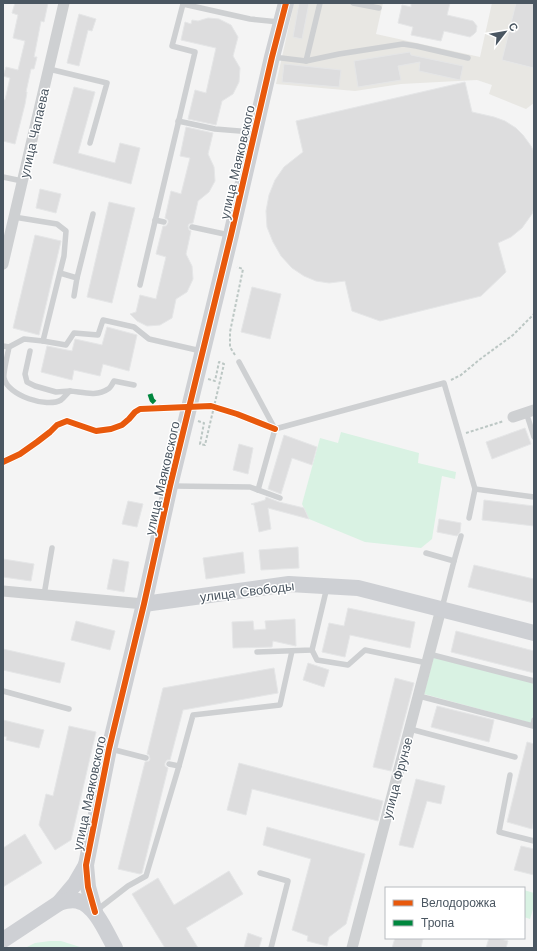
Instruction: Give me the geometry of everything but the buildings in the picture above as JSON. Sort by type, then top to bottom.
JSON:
[{"type":"street","name":"улица Чапаева","points":[[3,264],[64,3]]},
{"type":"street","name":"улица Маяковского","points":[[95,912],[88,887],[86,865],[108,748],[144,604],[170,486],[191,421],[201,382],[203,351],[286,3]]},
{"type":"street","points":[[508,419],[530,411]]},
{"type":"street","name":"улица Свободы","points":[[3,591],[144,604],[290,584],[358,588],[534,633]]},
{"type":"street","name":"улица Фрунзе","points":[[352,948],[441,609]]},
{"type":"street","name":"улица Маяковского","points":[[59,903],[75,884],[86,865]]},
{"type":"street","points":[[3,940],[59,903],[78,900],[89,906],[95,912],[115,948]]},
{"type":"lane","points":[[306,61],[320,3]]},
{"type":"lane","points":[[353,3],[379,8]]},
{"type":"lane","points":[[140,285],[195,52],[172,46],[183,4],[204,6],[250,19],[282,22]]},
{"type":"lane","points":[[272,57],[306,61],[403,44],[468,58]]},
{"type":"lane","points":[[49,69],[107,83],[90,144]]},
{"type":"lane","points":[[178,121],[215,128],[255,132]]},
{"type":"lane","points":[[3,177],[22,181]]},
{"type":"lane","points":[[74,296],[93,214]]},
{"type":"lane","points":[[14,217],[57,224],[66,231],[64,256],[43,341]]},
{"type":"lane","points":[[155,220],[164,222]]},
{"type":"lane","points":[[192,228],[231,235]]},
{"type":"lane","points":[[60,273],[77,278]]},
{"type":"lane","points":[[70,391],[62,400],[51,403],[29,399],[17,393],[8,385],[4,378],[6,346],[24,339],[66,345],[74,333],[98,335],[103,320],[134,327],[149,339],[203,351]]},
{"type":"lane","points":[[30,351],[24,374],[28,382],[35,386],[56,392],[70,391],[92,394],[109,389],[114,381],[134,386]]},
{"type":"lane","points":[[239,362],[275,429],[258,490]]},
{"type":"lane","points":[[275,429],[444,383],[475,489],[469,518]]},
{"type":"lane","points":[[530,411],[534,437]]},
{"type":"lane","points":[[170,486],[250,487],[280,498]]},
{"type":"lane","points":[[475,489],[534,497]]},
{"type":"lane","points":[[441,609],[461,536]]},
{"type":"lane","points":[[44,595],[52,548]]},
{"type":"lane","points":[[426,553],[454,561]]},
{"type":"lane","points":[[328,586],[312,650],[317,660],[348,665],[366,650],[428,659],[534,681]]},
{"type":"lane","points":[[257,652],[312,650]]},
{"type":"lane","points":[[95,912],[128,886],[146,876],[193,715],[280,705],[292,651]]},
{"type":"lane","points":[[3,691],[69,709]]},
{"type":"lane","points":[[418,696],[532,726],[534,720]]},
{"type":"lane","points":[[410,729],[515,757]]},
{"type":"lane","points":[[108,748],[146,758]]},
{"type":"lane","points":[[169,764],[179,766]]},
{"type":"lane","points":[[510,775],[498,832],[534,841]]},
{"type":"lane","points":[[260,873],[288,881],[272,948]]},
{"type":"path","points":[[239,362],[230,347],[230,332],[243,269]]},
{"type":"path","points":[[444,383],[461,375],[514,335],[534,314]]},
{"type":"path","points":[[191,421],[204,423],[200,444],[205,445],[212,407],[224,364],[219,362],[215,381],[201,382]]},
{"type":"path","points":[[212,407],[222,410]]},
{"type":"path","points":[[459,435],[508,419]]},
{"type":"shaded area","points":[[294,3],[383,3],[376,34],[480,57],[492,3],[534,3],[534,103],[526,109],[489,94],[492,85],[477,80],[401,84],[355,91],[276,84]]},
{"type":"green space","points":[[341,432],[419,453],[418,463],[456,472],[455,479],[442,476],[432,539],[421,548],[365,542],[309,519],[302,504],[320,438],[338,443]]},
{"type":"green space","points":[[434,656],[534,683],[534,712],[531,723],[424,694]]},
{"type":"green space","points":[[525,890],[534,893],[534,906],[530,919],[525,917]]},
{"type":"green space","points":[[61,941],[82,948],[25,948],[35,943]]},
{"type":"marked path","points":[[150,394],[152,400],[160,408]]},
{"type":"cycle path","points":[[95,912],[88,887],[86,865],[109,749],[144,604],[170,486],[286,3]]},
{"type":"cycle path","points":[[3,462],[20,454],[57,425],[67,421],[96,431],[111,429],[122,425],[140,409],[211,406],[237,414],[275,429]]}]
